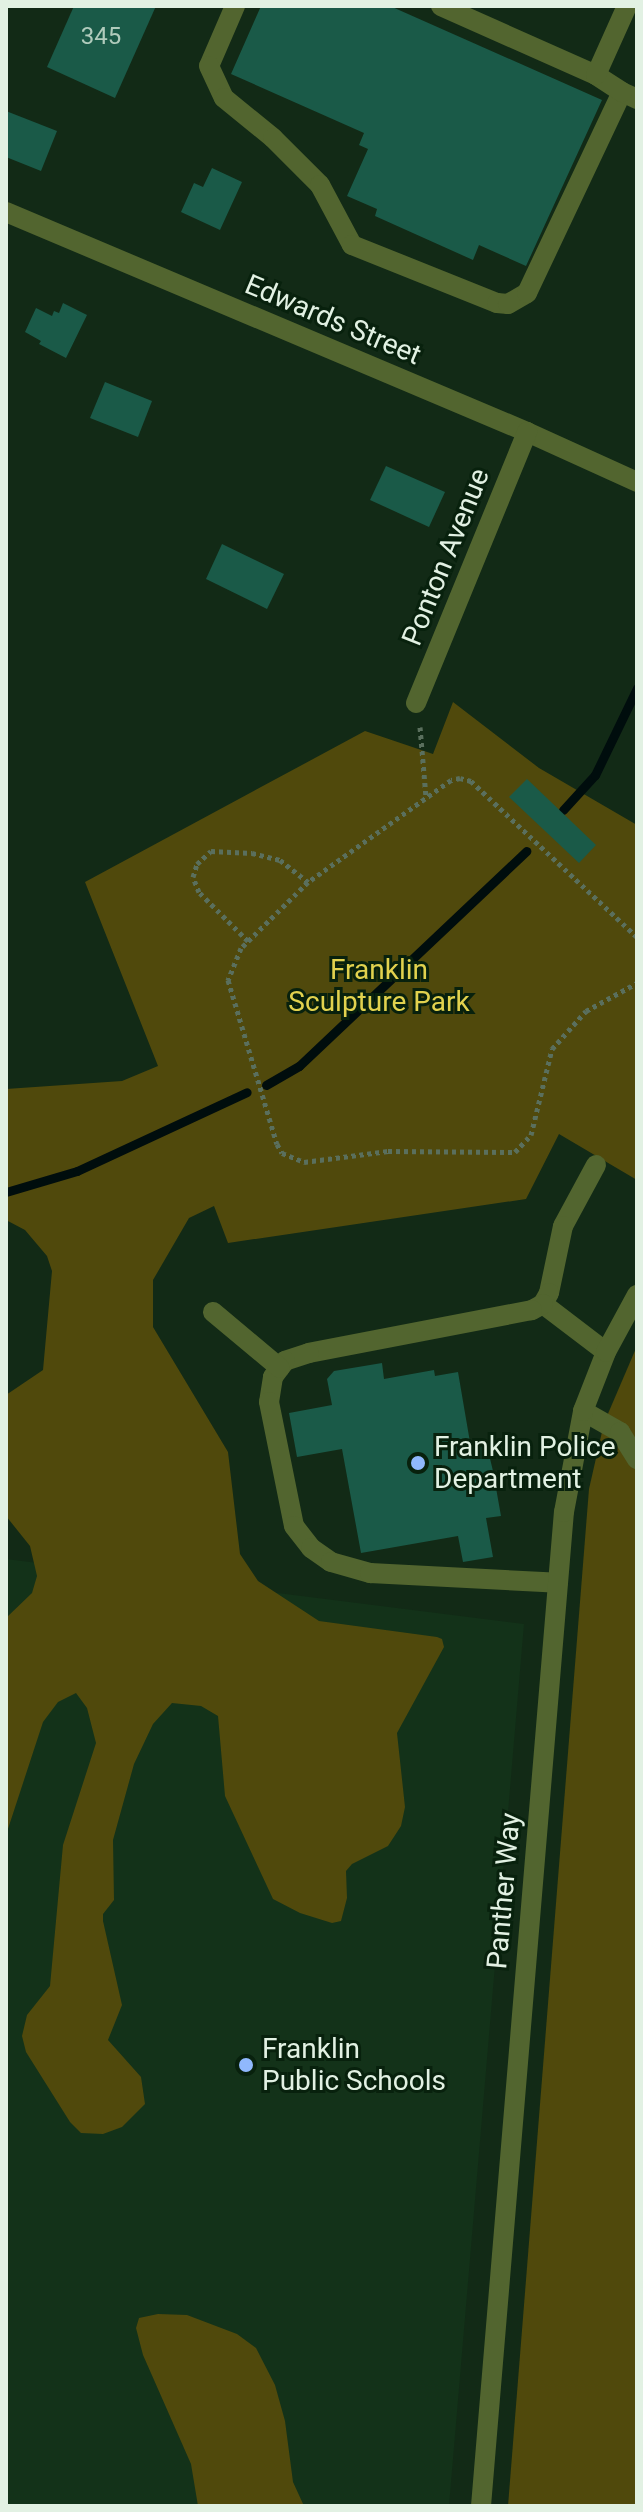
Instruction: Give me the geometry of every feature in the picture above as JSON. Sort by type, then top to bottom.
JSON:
[{"type":"street","points":[[235,6],[209,66],[224,98],[273,138],[320,185],[352,245],[497,303],[519,300],[535,280],[629,95],[596,75],[441,6]]},
{"type":"street","points":[[596,75],[627,6]]},
{"type":"street","name":"Edwards Street","points":[[6,212],[527,432],[637,482]]},
{"type":"street","name":"Ponton Avenue","points":[[416,703],[527,432]]},
{"type":"street","points":[[558,1583],[370,1573],[331,1562],[311,1548],[294,1526],[269,1402],[273,1377],[285,1361],[309,1353],[532,1310],[543,1304],[549,1293],[563,1226],[596,1165]]},
{"type":"street","name":"Panther Way","points":[[481,2506],[570,1469],[583,1411],[606,1352],[637,1295]]},
{"type":"street","points":[[543,1304],[606,1352]]},
{"type":"street","points":[[213,1312],[280,1368]]},
{"type":"street","points":[[583,1411],[620,1432],[637,1459]]},
{"type":"path","points":[[416,703],[410,722],[420,727],[426,798]]},
{"type":"path","points":[[637,937],[471,781],[451,780],[308,882],[248,941],[234,960],[228,989],[277,1144],[282,1153],[304,1162],[388,1151],[515,1152],[531,1135],[552,1049],[586,1011],[637,983]]},
{"type":"path","points":[[248,941],[199,892],[193,877],[197,864],[211,851],[252,853],[280,860],[308,882]]},
{"type":"shaded area","name":"Franklin Public Schools","points":[[6,1559],[524,1624],[449,2506],[6,2506]]},
{"type":"green space","name":"Franklin Sculpture Park","points":[[453,702],[539,768],[637,825],[637,1180],[559,1134],[526,1199],[228,1243],[214,1206],[189,1218],[153,1280],[153,1327],[228,1452],[240,1554],[258,1581],[319,1621],[437,1637],[442,1639],[444,1647],[397,1733],[405,1807],[401,1826],[388,1846],[352,1864],[346,1871],[347,1898],[341,1921],[332,1923],[300,1913],[273,1899],[225,1796],[218,1716],[201,1706],[172,1703],[153,1724],[134,1764],[113,1840],[114,1900],[103,1914],[122,2005],[108,2040],[141,2077],[145,2104],[122,2127],[103,2134],[81,2133],[70,2122],[26,2052],[22,2036],[27,2015],[50,1986],[63,1845],[96,1743],[87,1708],[76,1693],[58,1702],[43,1722],[6,1835],[6,1618],[32,1593],[37,1576],[30,1546],[6,1516],[6,1395],[43,1370],[52,1271],[47,1256],[25,1230],[6,1220],[6,1089],[122,1081],[158,1066],[85,882],[365,731],[433,754]]},
{"type":"green space","points":[[637,1346],[637,2506],[508,2506],[589,1489],[604,1423]]},
{"type":"green space","points":[[158,2314],[187,2315],[237,2334],[256,2348],[275,2385],[285,2421],[293,2482],[304,2506],[198,2506],[191,2464],[143,2355],[136,2328],[139,2318]]},
{"type":"building","points":[[74,6],[156,6],[115,98],[47,67]]},
{"type":"building","points":[[261,6],[390,6],[602,100],[526,266],[479,245],[473,260],[375,216],[377,209],[347,196],[368,149],[359,145],[364,133],[231,74]]},
{"type":"building","points":[[6,111],[57,131],[41,171],[6,157]]},
{"type":"building","points":[[212,168],[242,182],[220,230],[181,212],[194,183],[203,187]]},
{"type":"building","points":[[63,303],[87,315],[66,358],[39,344],[41,341],[25,332],[36,308],[52,316],[54,311],[59,313]]},
{"type":"building","points":[[105,382],[152,401],[138,437],[90,418]]},
{"type":"building","points":[[386,466],[445,492],[429,527],[370,500]]},
{"type":"building","points":[[222,544],[284,574],[267,609],[206,579]]},
{"type":"building","points":[[527,779],[596,845],[579,863],[509,797]]},
{"type":"building","name":"Franklin Police Department","points":[[382,1363],[384,1379],[434,1370],[435,1376],[458,1372],[471,1448],[487,1446],[493,1471],[501,1516],[486,1518],[493,1557],[463,1562],[458,1536],[361,1553],[342,1449],[297,1457],[289,1413],[332,1405],[327,1379],[334,1371]]},
{"type":"waterway","points":[[563,810],[595,775],[637,688]]},
{"type":"waterway","points":[[266,1085],[299,1066],[526,851]]},
{"type":"waterway","points":[[6,1192],[77,1171],[247,1092]]},
{"type":"place","name":"Franklin Police Department","points":[[418,1463]]},
{"type":"place","name":"Franklin Public Schools","points":[[246,2065]]}]
